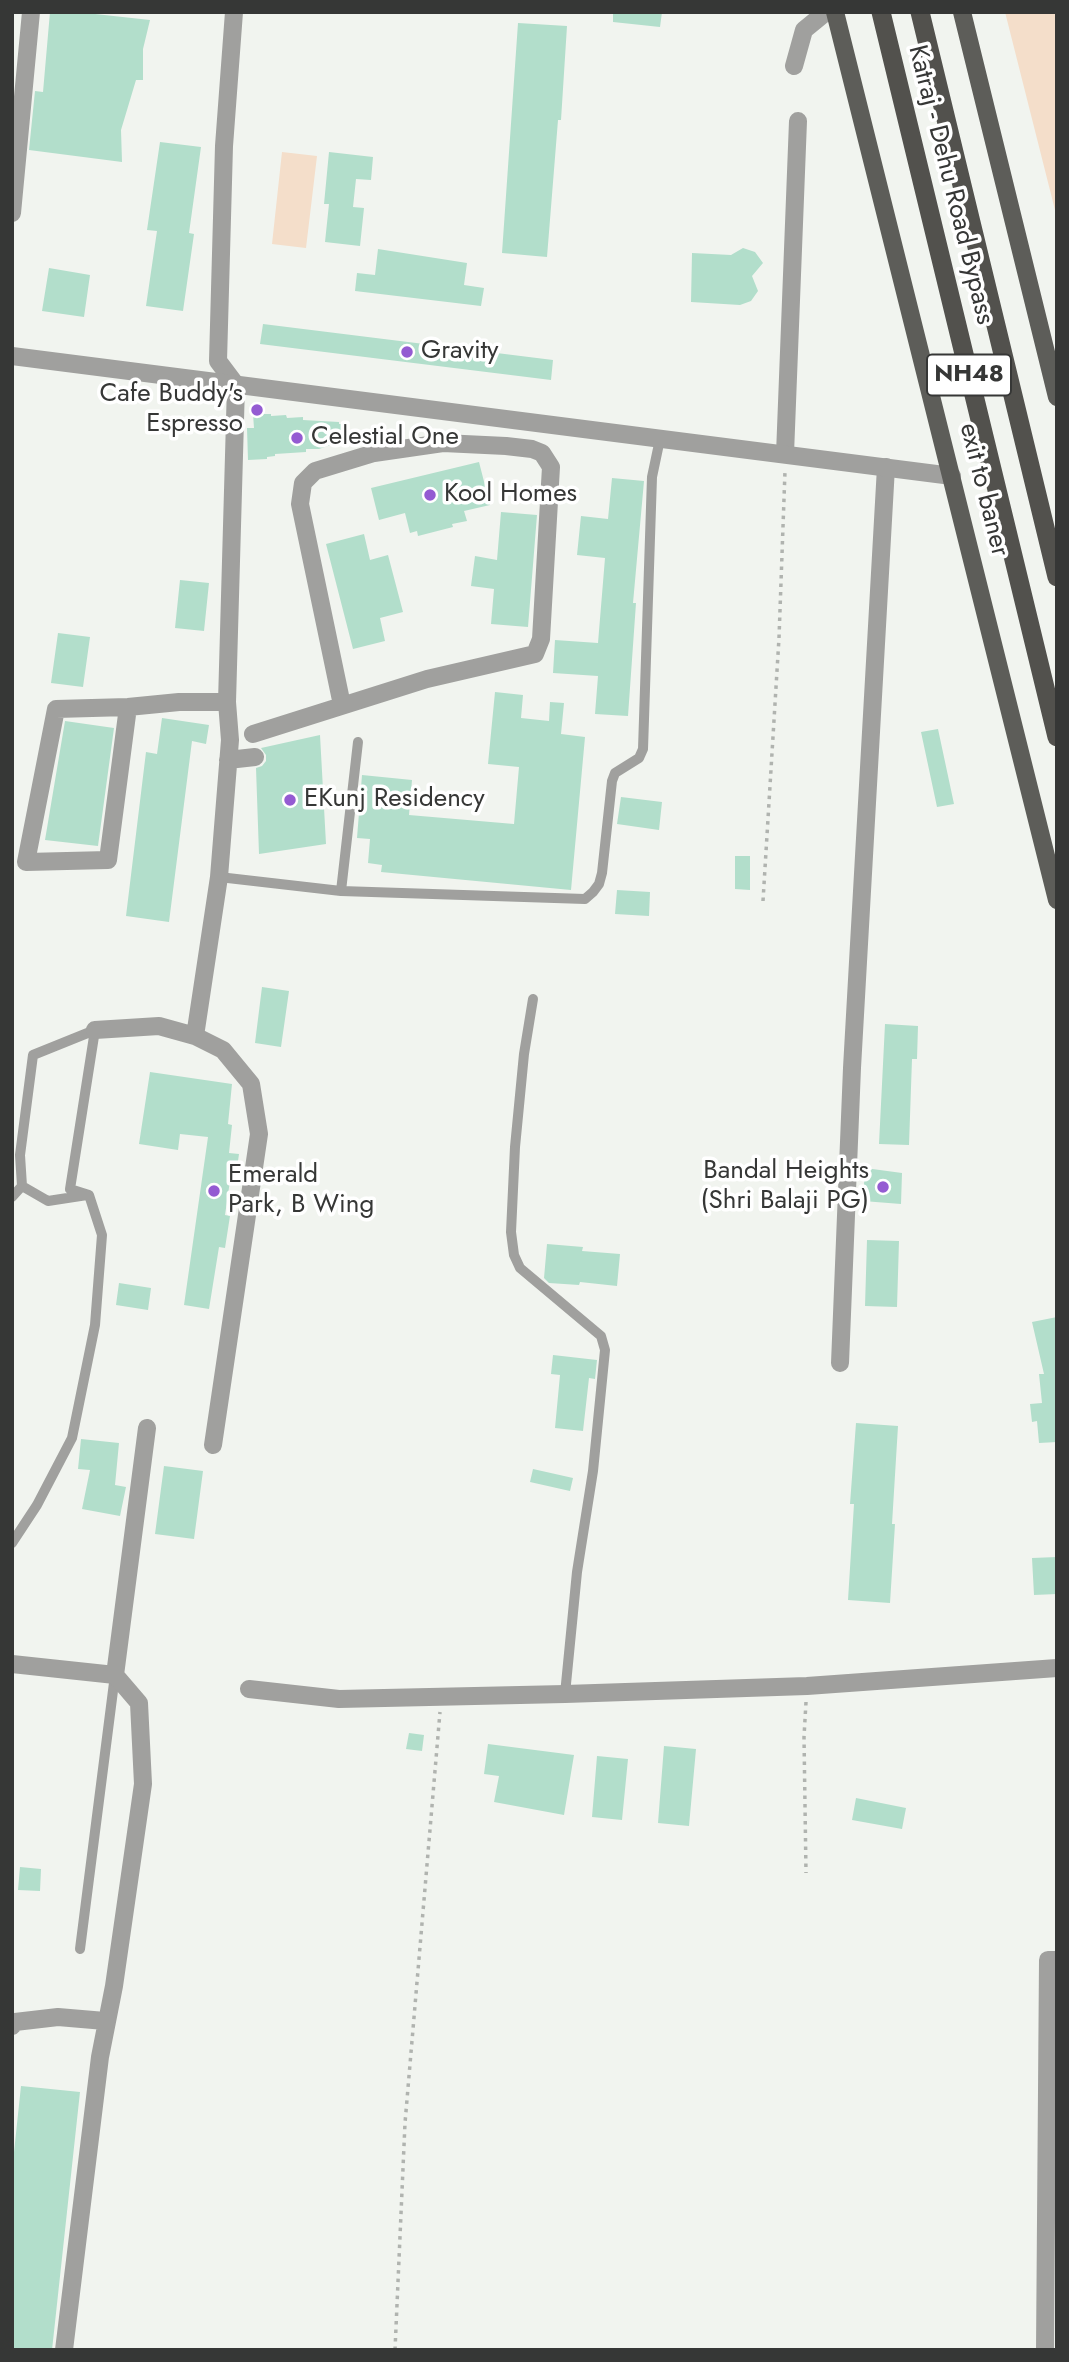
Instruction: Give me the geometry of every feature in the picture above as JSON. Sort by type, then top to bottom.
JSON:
[{"type":"highway","name":"Katraj - Dehu Road Bypass","points":[[881,12],[1057,737]]},
{"type":"highway","name":"Katraj - Dehu Road Bypass","points":[[920,12],[1057,577]]},
{"type":"main road","name":"exit to baner","points":[[835,12],[1057,900]]},
{"type":"main road","points":[[962,12],[1057,397]]},
{"type":"street","points":[[12,213],[31,12]]},
{"type":"street","points":[[195,1036],[219,877],[230,740],[227,702],[236,385],[218,361],[224,146],[234,12]]},
{"type":"street","points":[[794,66],[804,30],[827,12]]},
{"type":"street","points":[[785,454],[798,121]]},
{"type":"street","points":[[12,356],[952,476]]},
{"type":"street","points":[[253,734],[427,679],[535,654],[541,639],[551,467],[542,453],[506,446],[443,443],[374,453],[315,471],[303,484],[300,504],[342,705]]},
{"type":"street","points":[[840,1363],[852,1068],[886,467]]},
{"type":"street","points":[[128,707],[108,860],[26,862],[56,709],[227,702]]},
{"type":"street","points":[[228,760],[255,757]]},
{"type":"street","points":[[94,1030],[159,1026],[195,1036],[223,1050],[251,1084],[259,1134],[213,1445]]},
{"type":"street","points":[[115,1675],[147,1428]]},
{"type":"street","points":[[12,1664],[115,1675],[139,1703],[143,1784],[114,1986],[105,2021],[64,2350]]},
{"type":"street","points":[[249,1689],[339,1699],[565,1694],[807,1686],[1057,1668]]},
{"type":"street","points":[[1045,2350],[1048,1960],[1057,1959]]},
{"type":"street","points":[[12,2026],[15,2022],[58,2017],[105,2021]]},
{"type":"lane","points":[[219,877],[341,891],[585,899],[599,884],[615,773],[639,758],[643,749],[652,477],[660,439]]},
{"type":"lane","points":[[341,891],[358,742]]},
{"type":"lane","points":[[533,999],[524,1054],[515,1147],[511,1232],[514,1255],[520,1268],[601,1336],[605,1350],[593,1471],[577,1572],[565,1694]]},
{"type":"lane","points":[[12,1197],[22,1186],[20,1155],[33,1055],[94,1030]]},
{"type":"lane","points":[[89,1195],[70,1189],[94,1030]]},
{"type":"lane","points":[[22,1186],[48,1201],[89,1195]]},
{"type":"lane","points":[[12,1543],[37,1505],[72,1438],[95,1325],[102,1235],[89,1195]]},
{"type":"lane","points":[[80,1949],[115,1675]]},
{"type":"path","points":[[763,901],[779,638],[785,454]]},
{"type":"path","points":[[806,1873],[804,1737],[807,1686]]},
{"type":"path","points":[[395,2350],[405,2123],[442,1696]]},
{"type":"shaded area","points":[[1005,12],[1057,12],[1057,218]]},
{"type":"shaded area","points":[[282,152],[317,156],[306,248],[272,244]]},
{"type":"building","points":[[50,12],[77,12],[150,20],[143,49],[143,80],[136,80],[121,130],[122,162],[29,150],[35,91],[43,92]]},
{"type":"building","points":[[613,12],[662,12],[660,27],[613,22]]},
{"type":"building","points":[[518,23],[567,26],[561,120],[558,120],[547,257],[502,253]]},
{"type":"building","points":[[160,142],[201,147],[189,233],[194,234],[183,311],[146,306],[157,231],[147,230]]},
{"type":"building","points":[[329,152],[373,157],[371,180],[356,179],[353,207],[364,208],[360,246],[325,242],[329,204],[324,204]]},
{"type":"building","points":[[743,248],[755,252],[763,263],[752,276],[758,291],[751,301],[740,305],[691,302],[692,253],[731,255]]},
{"type":"building","points":[[378,249],[467,263],[464,285],[484,288],[481,306],[355,291],[357,273],[375,275]]},
{"type":"building","points":[[49,268],[90,275],[84,317],[42,311]]},
{"type":"building","name":"Gravity","points":[[263,324],[553,360],[551,380],[260,344]]},
{"type":"building","name":"Celestial One","points":[[253,414],[339,422],[345,424],[345,440],[319,449],[306,449],[306,452],[275,454],[267,459],[248,460],[247,428],[254,428]]},
{"type":"building","name":"Kool Homes","points":[[479,462],[490,505],[464,511],[467,521],[418,536],[417,531],[410,533],[405,513],[379,520],[371,488]]},
{"type":"building","points":[[612,478],[644,481],[633,603],[636,603],[628,716],[595,714],[598,676],[553,673],[555,640],[598,643],[605,558],[577,555],[581,516],[608,519]]},
{"type":"building","points":[[501,512],[537,515],[528,627],[491,624],[494,589],[471,586],[475,556],[497,560]]},
{"type":"building","points":[[364,534],[370,560],[388,555],[403,612],[380,618],[385,641],[353,649],[326,544]]},
{"type":"building","points":[[180,580],[209,583],[204,631],[175,628]]},
{"type":"building","points":[[58,633],[90,637],[83,687],[51,683]]},
{"type":"building","points":[[495,692],[523,695],[521,718],[549,721],[550,702],[564,703],[561,734],[585,737],[571,890],[381,872],[382,865],[368,863],[370,839],[357,838],[362,775],[412,780],[409,815],[514,824],[519,767],[488,764]]},
{"type":"building","points":[[162,718],[209,725],[206,744],[192,741],[169,922],[126,916],[146,752],[157,754]]},
{"type":"building","points":[[65,721],[114,728],[98,846],[45,840]]},
{"type":"building","points":[[938,729],[954,804],[937,807],[921,732]]},
{"type":"building","name":"EKunj Residency","points":[[320,735],[326,844],[259,854],[256,768],[266,761],[266,755],[261,748]]},
{"type":"building","points":[[621,797],[662,802],[659,830],[617,824]]},
{"type":"building","points":[[735,856],[750,856],[750,890],[735,889]]},
{"type":"building","points":[[617,890],[650,892],[649,916],[615,914]]},
{"type":"building","points":[[262,987],[289,991],[281,1047],[255,1043]]},
{"type":"building","points":[[885,1024],[918,1026],[917,1059],[912,1059],[909,1145],[879,1144]]},
{"type":"building","points":[[150,1072],[232,1084],[228,1124],[232,1125],[229,1153],[239,1154],[237,1168],[232,1167],[225,1215],[230,1216],[225,1248],[219,1247],[209,1309],[184,1305],[208,1137],[180,1134],[178,1150],[139,1144]]},
{"type":"building","name":"Bandal Heights (Shri Balaji PG)","points":[[865,1168],[902,1173],[901,1204],[863,1201]]},
{"type":"building","points":[[867,1240],[899,1241],[897,1307],[865,1306]]},
{"type":"building","points":[[547,1244],[583,1247],[582,1251],[620,1254],[617,1286],[580,1282],[579,1285],[549,1283],[544,1278]]},
{"type":"building","points":[[119,1283],[151,1288],[148,1310],[116,1305]]},
{"type":"building","points":[[1057,1317],[1057,1442],[1039,1443],[1037,1421],[1032,1422],[1030,1404],[1042,1403],[1039,1374],[1044,1374],[1032,1322]]},
{"type":"building","points":[[553,1355],[597,1360],[595,1379],[589,1378],[583,1431],[555,1428],[560,1375],[551,1374]]},
{"type":"building","points":[[856,1423],[898,1426],[890,1603],[848,1600],[854,1504],[850,1504]]},
{"type":"building","points":[[81,1439],[119,1443],[115,1485],[126,1487],[120,1516],[82,1509],[90,1470],[78,1469]]},
{"type":"building","points":[[164,1466],[203,1471],[194,1539],[155,1534]]},
{"type":"building","points":[[533,1469],[573,1478],[570,1491],[530,1482]]},
{"type":"building","points":[[1057,1557],[1057,1594],[1034,1595],[1032,1558]]},
{"type":"building","points":[[409,1733],[424,1735],[422,1751],[406,1749]]},
{"type":"building","points":[[488,1744],[574,1755],[564,1815],[494,1802],[499,1776],[484,1774]]},
{"type":"building","points":[[664,1746],[696,1749],[689,1826],[658,1823]]},
{"type":"building","points":[[597,1756],[628,1759],[622,1820],[592,1817]]},
{"type":"building","points":[[856,1798],[906,1808],[902,1829],[852,1820]]},
{"type":"building","points":[[20,1867],[41,1869],[40,1891],[18,1890]]},
{"type":"building","points":[[21,2086],[80,2092],[52,2350],[12,2350],[12,2171]]},
{"type":"place","name":"Gravity","points":[[407,352]]},
{"type":"place","name":"Cafe Buddy's Espresso","points":[[257,410]]},
{"type":"place","name":"Celestial One","points":[[297,438]]},
{"type":"place","name":"Kool Homes","points":[[430,495]]},
{"type":"place","name":"EKunj Residency","points":[[290,800]]},
{"type":"place","name":"Bandal Heights (Shri Balaji PG)","points":[[883,1187]]},
{"type":"place","name":"Emerald Park, B Wing","points":[[214,1191]]}]
